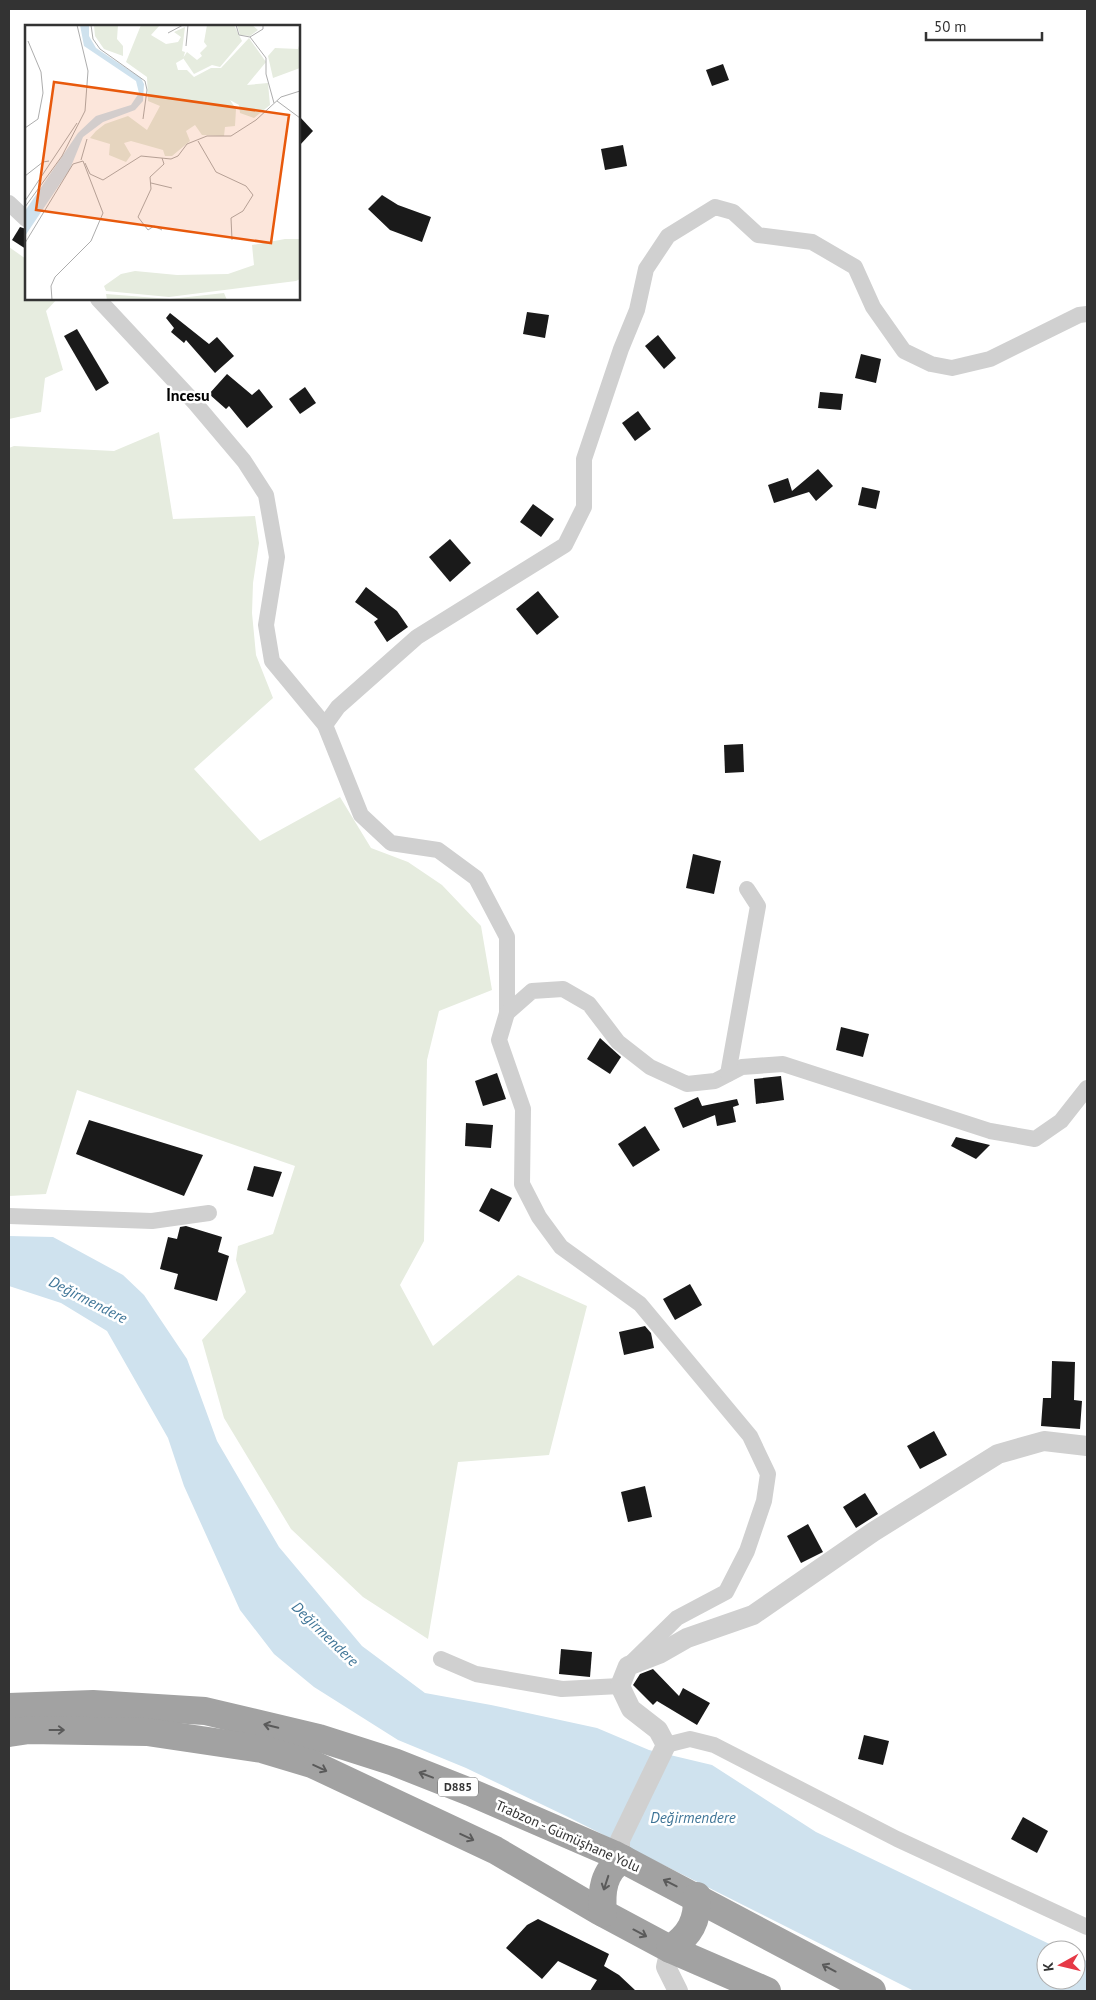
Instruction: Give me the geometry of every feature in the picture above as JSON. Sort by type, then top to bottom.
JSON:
[{"type":"highway","name":"Trabzon - Gümüşhane Yolu","points":[[9,1707],[93,1704],[205,1711],[291,1731],[411,1769],[622,1849],[697,1896],[872,1991]]},
{"type":"highway","points":[[9,1733],[29,1730],[147,1732],[262,1749],[312,1764],[495,1850],[670,1949],[767,1991]]},
{"type":"highway","points":[[604,1913],[603,1889],[606,1879],[616,1864],[622,1849]]},
{"type":"highway","points":[[670,1949],[688,1934],[694,1924],[697,1896]]},
{"type":"street","points":[[9,203],[25,218]]},
{"type":"street","points":[[325,725],[338,707],[417,637],[565,545],[584,507],[584,459],[621,349],[637,310],[646,270],[668,236],[715,207],[733,212],[758,235],[812,242],[855,267],[873,307],[904,351],[931,364],[952,368],[990,359],[1079,314],[1087,314]]},
{"type":"street","points":[[99,300],[195,403],[244,461],[266,495],[277,557],[266,625],[272,661],[325,725],[361,815],[391,843],[438,850],[476,878],[507,937],[507,1013],[499,1040],[523,1109],[522,1184],[539,1217],[561,1247],[640,1304],[750,1436],[768,1474],[764,1501],[747,1550],[726,1592],[677,1618],[628,1666],[620,1686],[631,1709],[658,1730],[666,1745]]},
{"type":"street","points":[[728,1074],[758,906],[747,889]]},
{"type":"street","points":[[507,1013],[532,991],[563,989],[589,1004],[618,1042],[650,1067],[687,1084],[715,1080],[742,1067],[783,1064],[990,1131],[1035,1139],[1061,1121],[1087,1088]]},
{"type":"street","points":[[9,1216],[152,1221],[208,1213]]},
{"type":"street","points":[[628,1666],[659,1654],[687,1638],[753,1615],[873,1532],[998,1454],[1044,1442],[1087,1446]]},
{"type":"street","points":[[442,1659],[476,1674],[562,1689],[620,1686]]},
{"type":"street","points":[[666,1745],[690,1739],[714,1745],[897,1839],[1087,1927]]},
{"type":"street","points":[[622,1849],[666,1745]]},
{"type":"street","points":[[670,1949],[666,1967],[678,1991]]},
{"type":"shaded area","points":[[9,247],[25,258],[25,300],[56,300],[46,311],[63,370],[45,378],[41,412],[9,419]]},
{"type":"shaded area","points":[[159,432],[173,519],[255,516],[259,543],[253,583],[252,613],[256,655],[273,698],[194,769],[260,841],[340,797],[371,848],[408,862],[442,885],[481,926],[492,990],[439,1011],[427,1060],[424,1241],[400,1285],[433,1346],[518,1275],[587,1306],[549,1455],[458,1462],[428,1639],[363,1597],[291,1529],[224,1418],[202,1340],[246,1292],[236,1260],[238,1246],[273,1234],[295,1166],[77,1090],[46,1194],[9,1196],[9,448],[14,446],[114,451]]},
{"type":"water","name":"Değirmendere","points":[[9,1236],[53,1237],[123,1275],[144,1295],[187,1359],[217,1441],[279,1547],[362,1646],[425,1693],[597,1728],[649,1750],[712,1765],[816,1832],[1041,1940],[1036,1940],[1036,1990],[1086,1990],[1087,1961],[1087,1991],[914,1991],[566,1816],[466,1768],[398,1740],[314,1687],[274,1654],[240,1610],[184,1486],[168,1438],[107,1331],[61,1303],[9,1286]]},
{"type":"building","points":[[723,64],[729,80],[712,86],[706,70]]},
{"type":"building","points":[[300,117],[313,131],[300,145]]},
{"type":"building","points":[[623,145],[627,166],[605,170],[601,149]]},
{"type":"building","points":[[382,195],[398,205],[431,217],[422,242],[390,230],[368,209]]},
{"type":"building","points":[[20,227],[25,229],[25,248],[12,240]]},
{"type":"building","points":[[527,312],[549,315],[545,338],[523,334]]},
{"type":"building","points":[[170,313],[209,344],[217,337],[234,356],[215,373],[186,340],[184,343],[171,332],[174,328],[166,318]]},
{"type":"building","points":[[77,329],[109,383],[96,391],[64,336]]},
{"type":"building","points":[[658,335],[676,358],[664,369],[645,346]]},
{"type":"building","points":[[861,354],[881,359],[876,383],[855,378]]},
{"type":"building","points":[[227,374],[252,395],[259,389],[273,407],[247,428],[229,406],[226,409],[209,394]]},
{"type":"building","points":[[305,387],[316,403],[300,414],[289,399]]},
{"type":"building","points":[[820,392],[843,394],[841,410],[818,408]]},
{"type":"building","points":[[638,411],[651,429],[635,441],[622,423]]},
{"type":"building","points":[[818,469],[833,486],[816,501],[809,492],[774,503],[768,485],[788,478],[792,491]]},
{"type":"building","points":[[862,487],[880,491],[876,509],[858,505]]},
{"type":"building","points":[[533,504],[554,519],[541,537],[520,522]]},
{"type":"building","points":[[450,539],[471,563],[450,582],[429,557]]},
{"type":"building","points":[[366,587],[397,611],[408,627],[387,642],[374,622],[378,619],[355,602]]},
{"type":"building","points":[[538,591],[559,617],[537,635],[516,609]]},
{"type":"building","points":[[743,744],[744,772],[725,773],[724,745]]},
{"type":"building","points":[[693,854],[721,861],[714,894],[686,888]]},
{"type":"building","points":[[841,1027],[869,1034],[863,1057],[836,1050]]},
{"type":"building","points":[[600,1038],[621,1057],[610,1074],[587,1059]]},
{"type":"building","points":[[497,1073],[506,1099],[483,1106],[475,1081]]},
{"type":"building","points":[[781,1076],[784,1100],[756,1104],[754,1079]]},
{"type":"building","points":[[698,1097],[702,1106],[737,1099],[739,1105],[733,1107],[736,1122],[717,1126],[715,1115],[683,1128],[674,1108]]},
{"type":"building","points":[[89,1120],[203,1155],[184,1196],[76,1154]]},
{"type":"building","points":[[466,1123],[493,1125],[491,1148],[465,1146]]},
{"type":"building","points":[[645,1126],[660,1150],[633,1167],[618,1144]]},
{"type":"building","points":[[956,1137],[990,1145],[976,1159],[951,1146]]},
{"type":"building","points":[[254,1166],[282,1172],[273,1197],[247,1190]]},
{"type":"building","points":[[491,1188],[512,1198],[499,1222],[479,1211]]},
{"type":"building","points":[[186,1226],[222,1237],[218,1252],[229,1256],[217,1301],[174,1289],[178,1274],[160,1269],[168,1237],[177,1239],[180,1227]]},
{"type":"building","points":[[690,1284],[702,1305],[675,1320],[663,1299]]},
{"type":"building","points":[[645,1326],[651,1333],[654,1348],[624,1355],[619,1332]]},
{"type":"building","points":[[1052,1361],[1075,1362],[1074,1400],[1082,1401],[1080,1429],[1041,1426],[1043,1398],[1051,1398]]},
{"type":"building","points":[[934,1431],[947,1455],[920,1469],[907,1446]]},
{"type":"building","points":[[645,1486],[652,1517],[628,1522],[621,1492]]},
{"type":"building","points":[[865,1493],[878,1514],[856,1528],[843,1507]]},
{"type":"building","points":[[808,1524],[823,1552],[801,1563],[787,1536]]},
{"type":"building","points":[[561,1649],[592,1652],[590,1677],[559,1674]]},
{"type":"building","points":[[653,1669],[679,1696],[683,1688],[710,1703],[697,1725],[657,1701],[653,1705],[633,1685],[640,1674]]},
{"type":"building","points":[[864,1735],[889,1741],[883,1765],[858,1759]]},
{"type":"building","points":[[1023,1817],[1048,1831],[1037,1853],[1011,1839]]},
{"type":"building","points":[[538,1919],[609,1954],[604,1966],[619,1975],[636,1991],[590,1991],[597,1980],[558,1961],[542,1979],[506,1948],[527,1925]]},
{"type":"district","name":"İncesu","points":[[188,395]]}]
